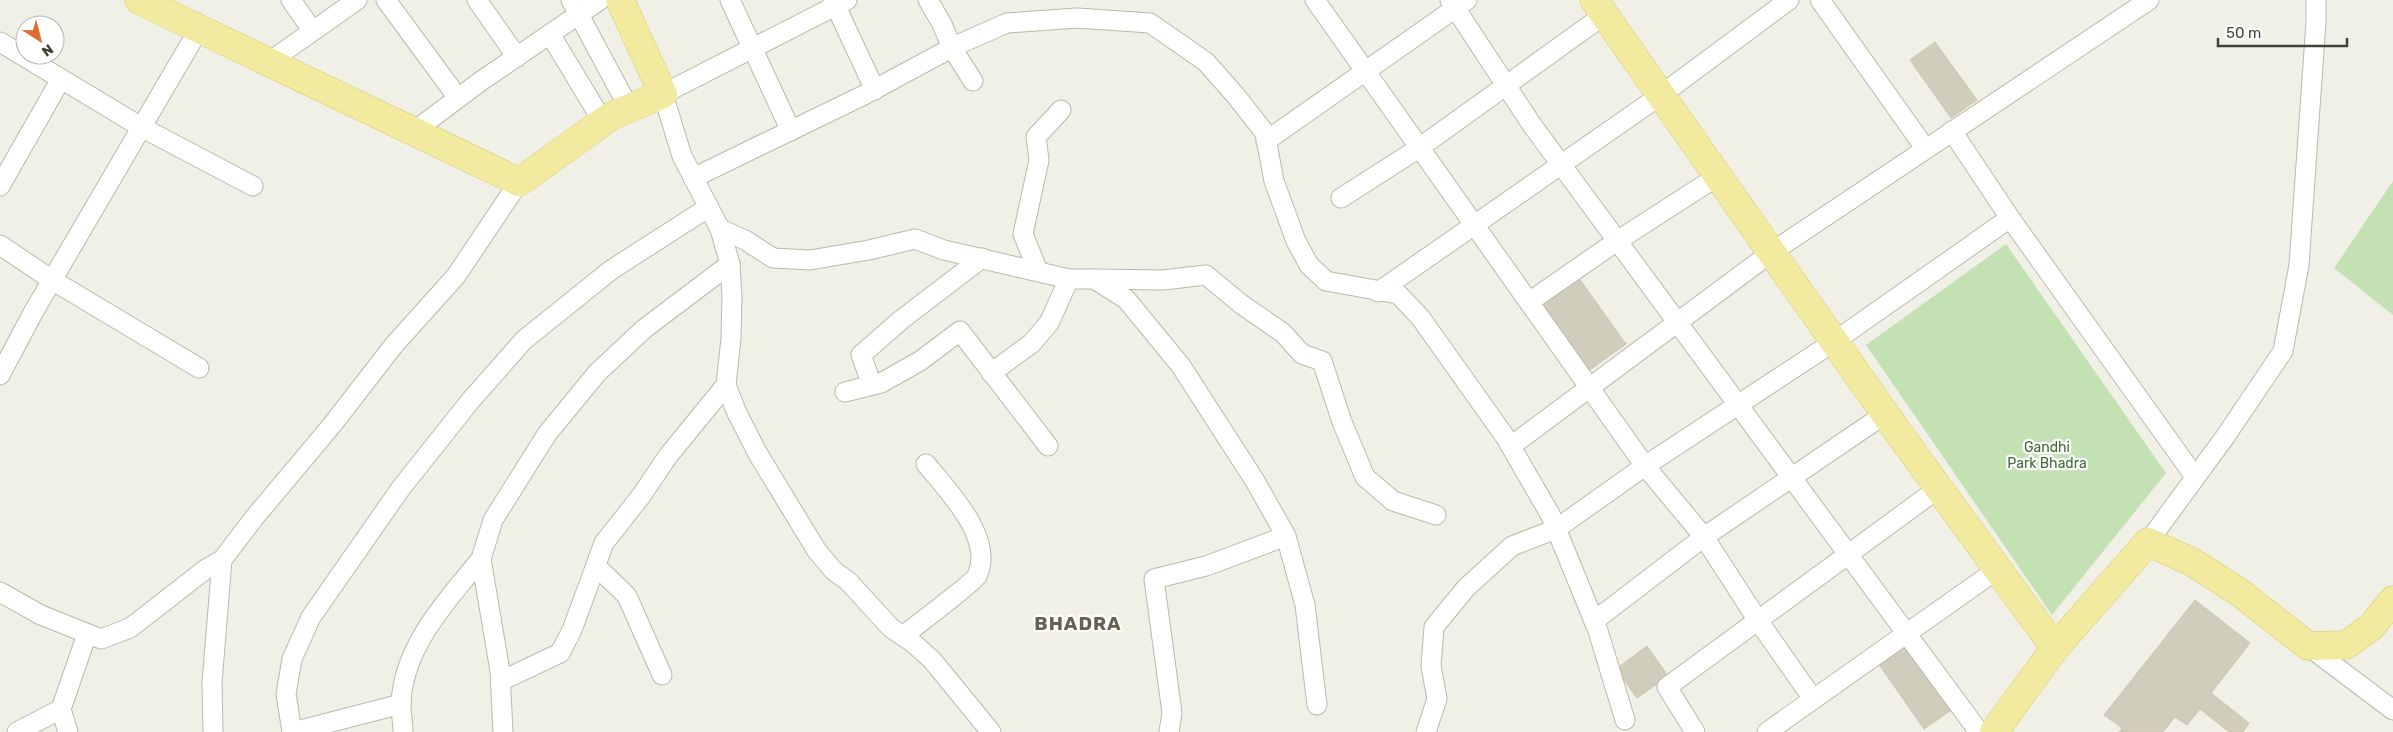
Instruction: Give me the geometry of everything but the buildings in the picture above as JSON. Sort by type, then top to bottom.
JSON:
[{"type":"main road","points":[[139,0],[519,182],[603,122],[629,108],[663,94],[620,0]]},
{"type":"main road","points":[[1599,7],[1885,414],[2055,648]]},
{"type":"main road","points":[[1994,732],[2055,648],[2148,542],[2192,562],[2239,592],[2308,646],[2346,645],[2371,627],[2393,600]]},
{"type":"street","points":[[291,0],[312,30]]},
{"type":"street","points":[[269,62],[357,0]]},
{"type":"street","points":[[386,0],[458,98]]},
{"type":"street","points":[[477,0],[517,57]]},
{"type":"street","points":[[413,132],[550,34],[575,7],[600,0]]},
{"type":"street","points":[[730,0],[791,131]]},
{"type":"street","points":[[928,0],[942,24],[952,48],[973,81]]},
{"type":"street","points":[[1315,0],[1645,466],[1704,537],[1757,619],[1813,699]]},
{"type":"street","points":[[1378,292],[1661,95],[1789,0]]},
{"type":"street","points":[[1820,0],[1925,148]]},
{"type":"street","points":[[1511,446],[1772,252],[2149,0]]},
{"type":"street","points":[[2148,542],[2283,352],[2299,266],[2316,0]]},
{"type":"street","points":[[875,90],[839,2],[663,94],[682,156],[720,229],[730,264],[732,296],[731,338],[726,385],[736,414],[817,551],[834,571],[848,581],[891,628],[932,660],[991,732]]},
{"type":"street","points":[[1266,141],[1365,72],[1458,3],[1507,86],[1561,164],[1979,732]]},
{"type":"street","points":[[575,7],[629,108]]},
{"type":"street","points":[[1341,198],[1419,148],[1507,86],[1599,7]]},
{"type":"street","points":[[693,178],[875,90],[952,48],[1007,23],[1077,18],[1150,24],[1206,62],[1265,134],[1274,181],[1296,241],[1309,265],[1326,281],[1378,292],[1398,294],[1420,317],[1511,446],[1556,529],[1594,620],[1625,720]]},
{"type":"street","points":[[0,375],[52,280],[199,29]]},
{"type":"street","points":[[550,34],[603,122]]},
{"type":"street","points":[[0,42],[142,127],[253,186]]},
{"type":"street","points":[[0,186],[61,78]]},
{"type":"street","points":[[1038,271],[1023,234],[1039,160],[1036,137],[1061,110]]},
{"type":"street","points":[[1952,131],[2010,218],[2195,477]]},
{"type":"street","points":[[1530,302],[1617,241],[1718,176]]},
{"type":"street","points":[[0,592],[41,615],[101,640],[130,628],[206,569],[222,560],[254,518],[332,425],[394,345],[456,276],[519,182]]},
{"type":"street","points":[[401,704],[293,732],[286,694],[292,658],[310,617],[406,481],[471,400],[524,340],[611,270],[709,208]]},
{"type":"street","points":[[1426,732],[1437,699],[1431,666],[1434,628],[1466,588],[1512,546],[1556,529],[1645,466],[1835,342],[2010,218]]},
{"type":"street","points":[[720,229],[745,240],[773,258],[810,260],[869,250],[915,239],[944,250],[1069,279],[1163,280],[1206,274],[1241,304],[1283,333],[1302,354],[1322,361],[1342,422],[1365,477],[1393,501],[1436,515]]},
{"type":"street","points":[[0,245],[52,280],[199,368]]},
{"type":"street","points":[[872,385],[861,355],[901,320],[982,258]]},
{"type":"street","points":[[403,732],[401,704],[410,659],[436,612],[481,558],[493,520],[547,434],[597,372],[644,328],[730,264]]},
{"type":"street","points":[[991,373],[1032,343],[1049,323],[1069,279]]},
{"type":"street","points":[[1094,279],[1126,298],[1182,366],[1255,481],[1286,536],[1305,605],[1317,704]]},
{"type":"street","points":[[845,392],[881,383],[920,361],[960,332],[1048,446]]},
{"type":"street","points":[[500,681],[560,653],[572,630],[604,543],[641,496],[668,456],[726,385]]},
{"type":"street","points":[[1594,620],[1704,537],[1885,414]]},
{"type":"street","points":[[903,636],[977,578],[981,556],[977,536],[960,505],[926,464]]},
{"type":"street","points":[[1695,732],[1667,687],[1757,619],[1939,488]]},
{"type":"street","points":[[1169,732],[1172,713],[1154,580],[1206,566],[1286,536]]},
{"type":"street","points":[[481,558],[500,681],[503,732]]},
{"type":"street","points":[[212,732],[212,683],[222,560]]},
{"type":"street","points":[[596,566],[627,596],[662,675]]},
{"type":"street","points":[[1767,732],[1998,569]]},
{"type":"street","points":[[68,732],[61,709],[87,634]]},
{"type":"street","points":[[2308,646],[2393,710]]},
{"type":"street","points":[[17,732],[61,709]]},
{"type":"green space","points":[[2393,181],[2393,315],[2334,268]]},
{"type":"green space","name":"Gandhi Park Bhadra","points":[[2006,244],[2166,473],[2052,615],[1866,345]]},
{"type":"district","name":"BHADRA","points":[[1078,623]]}]
